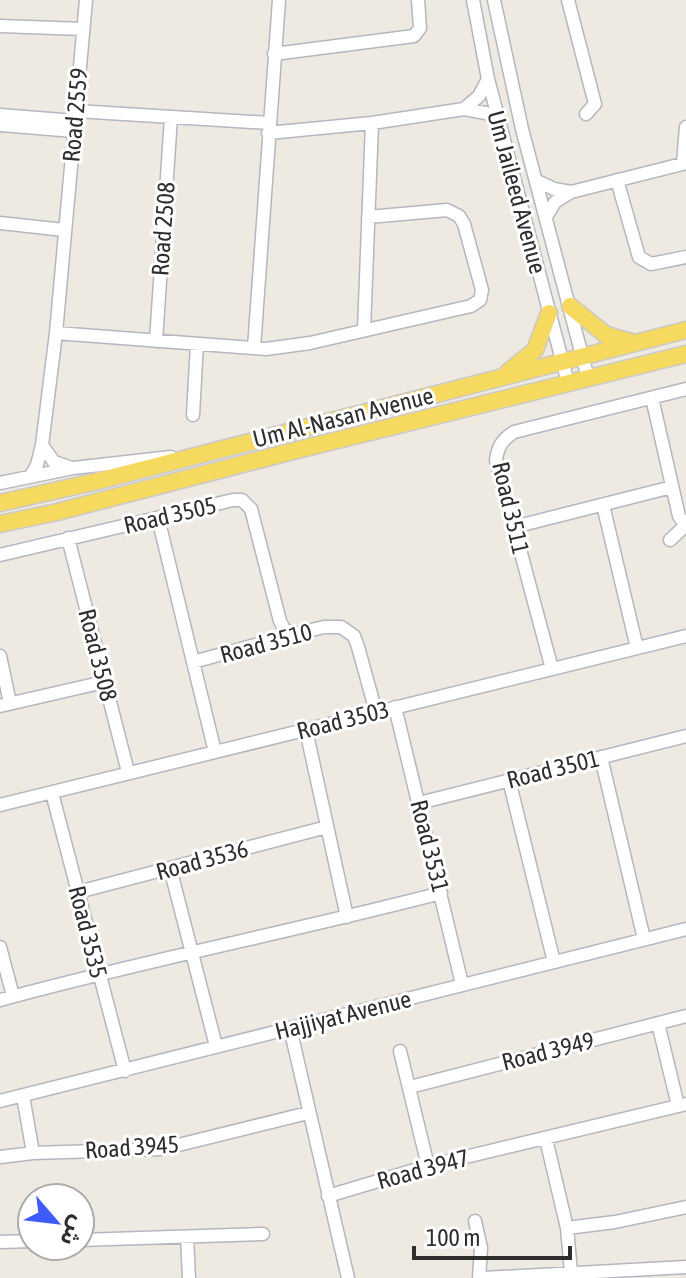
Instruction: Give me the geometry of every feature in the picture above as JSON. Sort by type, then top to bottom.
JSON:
[{"type":"main road","points":[[570,306],[606,335],[636,343]]},
{"type":"main road","points":[[500,378],[535,350],[549,313]]},
{"type":"main road","name":"Um Al-Nasan Avenue","points":[[0,503],[686,330]]},
{"type":"main road","name":"Um Al-Nasan Avenue","points":[[0,524],[686,354]]},
{"type":"street","name":"Road 2559","points":[[30,477],[42,445],[56,333],[86,0]]},
{"type":"street","points":[[254,348],[279,0]]},
{"type":"street","points":[[274,54],[414,36],[420,28],[418,0]]},
{"type":"street","name":"Um Jaileed Avenue","points":[[473,0],[488,79],[568,383]]},
{"type":"street","name":"Um Jaileed Avenue","points":[[494,0],[522,129],[588,378]]},
{"type":"street","points":[[568,0],[595,104],[586,114]]},
{"type":"street","points":[[0,26],[83,29]]},
{"type":"street","points":[[464,109],[479,96],[488,79]]},
{"type":"street","points":[[52,124],[72,106],[78,93]]},
{"type":"street","points":[[0,125],[171,117],[268,128],[372,123],[464,109],[486,113],[499,120]]},
{"type":"street","points":[[0,115],[52,124],[69,139],[73,147]]},
{"type":"street","name":"Road 2508","points":[[156,341],[171,117]]},
{"type":"street","points":[[364,330],[372,123]]},
{"type":"street","points":[[546,217],[555,202],[571,192],[684,163],[686,127]]},
{"type":"street","points":[[617,180],[639,257],[651,264],[686,257]]},
{"type":"street","points":[[537,181],[571,192]]},
{"type":"street","points":[[56,333],[281,348],[471,306],[480,300],[482,294],[464,224],[455,213],[442,210],[368,217]]},
{"type":"street","points":[[0,223],[64,230]]},
{"type":"street","points":[[193,415],[197,344]]},
{"type":"street","name":"Road 3511","points":[[552,669],[496,460],[498,447],[504,438],[514,432],[686,389]]},
{"type":"street","points":[[652,398],[679,516],[686,526],[670,540]]},
{"type":"street","points":[[42,445],[54,462],[73,468]]},
{"type":"street","points":[[0,483],[73,468],[190,456]]},
{"type":"street","points":[[514,527],[672,487]]},
{"type":"street","name":"Road 3505","points":[[0,555],[233,500],[246,503],[251,509],[280,621],[284,629],[295,634]]},
{"type":"street","points":[[603,505],[637,648]]},
{"type":"street","name":"Road 3510","points":[[158,518],[215,752]]},
{"type":"street","name":"Road 3508","points":[[68,538],[128,772]]},
{"type":"street","name":"Road 3510","points":[[193,662],[335,626],[348,630],[358,647],[376,712]]},
{"type":"street","name":"Road 3503","points":[[0,805],[686,636]]},
{"type":"street","points":[[0,656],[5,704],[104,682]]},
{"type":"street","name":"Road 3531","points":[[395,707],[462,984]]},
{"type":"street","points":[[306,730],[347,917]]},
{"type":"street","name":"Road 3501","points":[[419,803],[686,736]]},
{"type":"street","points":[[601,757],[644,939]]},
{"type":"street","points":[[509,780],[554,962]]},
{"type":"street","name":"Road 3535","points":[[52,793],[125,1071]]},
{"type":"street","name":"Road 3536","points":[[78,892],[327,827]]},
{"type":"street","points":[[170,868],[216,1046]]},
{"type":"street","points":[[0,947],[6,998],[193,950],[441,893]]},
{"type":"street","name":"Hajjiyat Avenue","points":[[0,1101],[686,929]]},
{"type":"street","name":"Road 3949","points":[[410,1087],[686,1016]]},
{"type":"street","points":[[658,1023],[682,1105]]},
{"type":"street","points":[[290,1028],[348,1278]]},
{"type":"street","points":[[400,1051],[428,1166]]},
{"type":"street","points":[[23,1096],[33,1153]]},
{"type":"street","name":"Road 3947","points":[[328,1196],[428,1166],[682,1105]]},
{"type":"street","name":"Road 3945","points":[[0,1157],[162,1149],[308,1113]]},
{"type":"street","points":[[546,1139],[567,1228],[571,1272]]},
{"type":"street","points":[[567,1228],[615,1222],[686,1207]]},
{"type":"street","points":[[475,1221],[481,1248],[481,1278],[571,1272],[660,1273],[686,1267]]},
{"type":"street","points":[[96,1240],[263,1234]]},
{"type":"street","points":[[187,1237],[189,1278]]}]
